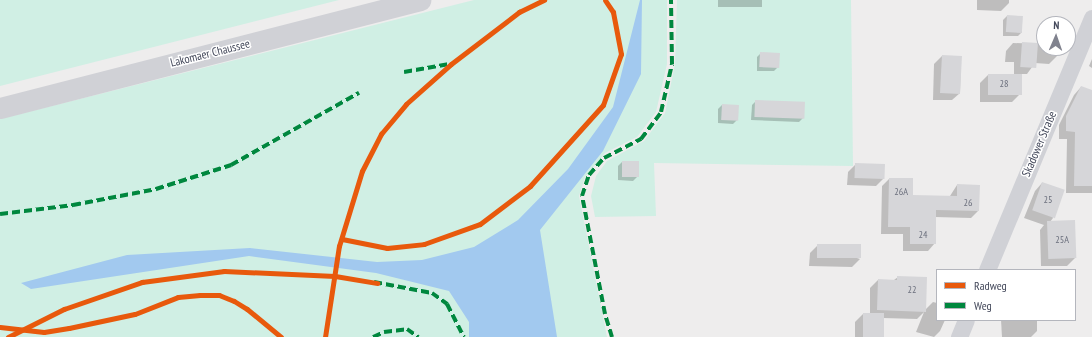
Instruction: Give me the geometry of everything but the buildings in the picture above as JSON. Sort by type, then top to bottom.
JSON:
[{"type":"street","name":"Lakomaer Chaussee","points":[[0,108],[420,0]]},
{"type":"street","name":"Skadower Straße","points":[[987,269],[1092,18]]},
{"type":"street","points":[[959,337],[966,321]]},
{"type":"green space","points":[[0,0],[339,0],[0,86]]},
{"type":"green space","points":[[474,0],[667,0],[667,64],[656,112],[637,137],[605,153],[585,177],[579,196],[607,337],[0,337],[0,119]]},
{"type":"green space","points":[[677,0],[851,0],[853,166],[654,163],[656,216],[595,217],[591,196],[596,176],[607,161],[644,141],[665,113],[675,64]]},
{"type":"water","points":[[640,0],[642,0],[641,74],[603,151],[540,230],[557,337],[469,337],[469,322],[449,291],[376,273],[249,256],[31,289],[21,283],[127,255],[250,248],[377,262],[422,260],[474,247],[518,220],[568,169],[613,107]]},
{"type":"marked path","points":[[612,337],[605,314],[582,196],[589,175],[604,158],[641,139],[661,112],[672,64],[671,0]]},
{"type":"marked path","points":[[404,72],[449,64]]},
{"type":"marked path","points":[[0,214],[73,205],[156,189],[231,165],[359,93]]},
{"type":"marked path","points":[[374,282],[432,293],[447,304],[464,337]]},
{"type":"marked path","points":[[373,337],[384,332],[407,329],[418,337]]},
{"type":"cycle path","points":[[325,337],[339,246],[362,171],[381,134],[406,104],[451,64],[519,12],[544,0]]},
{"type":"cycle path","points":[[342,239],[387,248],[424,244],[480,224],[530,186],[603,105],[621,54],[613,12],[605,0]]},
{"type":"cycle path","points":[[8,337],[64,309],[142,282],[224,271],[335,276],[377,283]]},
{"type":"cycle path","points":[[0,327],[44,332],[135,314],[178,297],[219,295],[234,301],[247,309],[281,337]]}]
